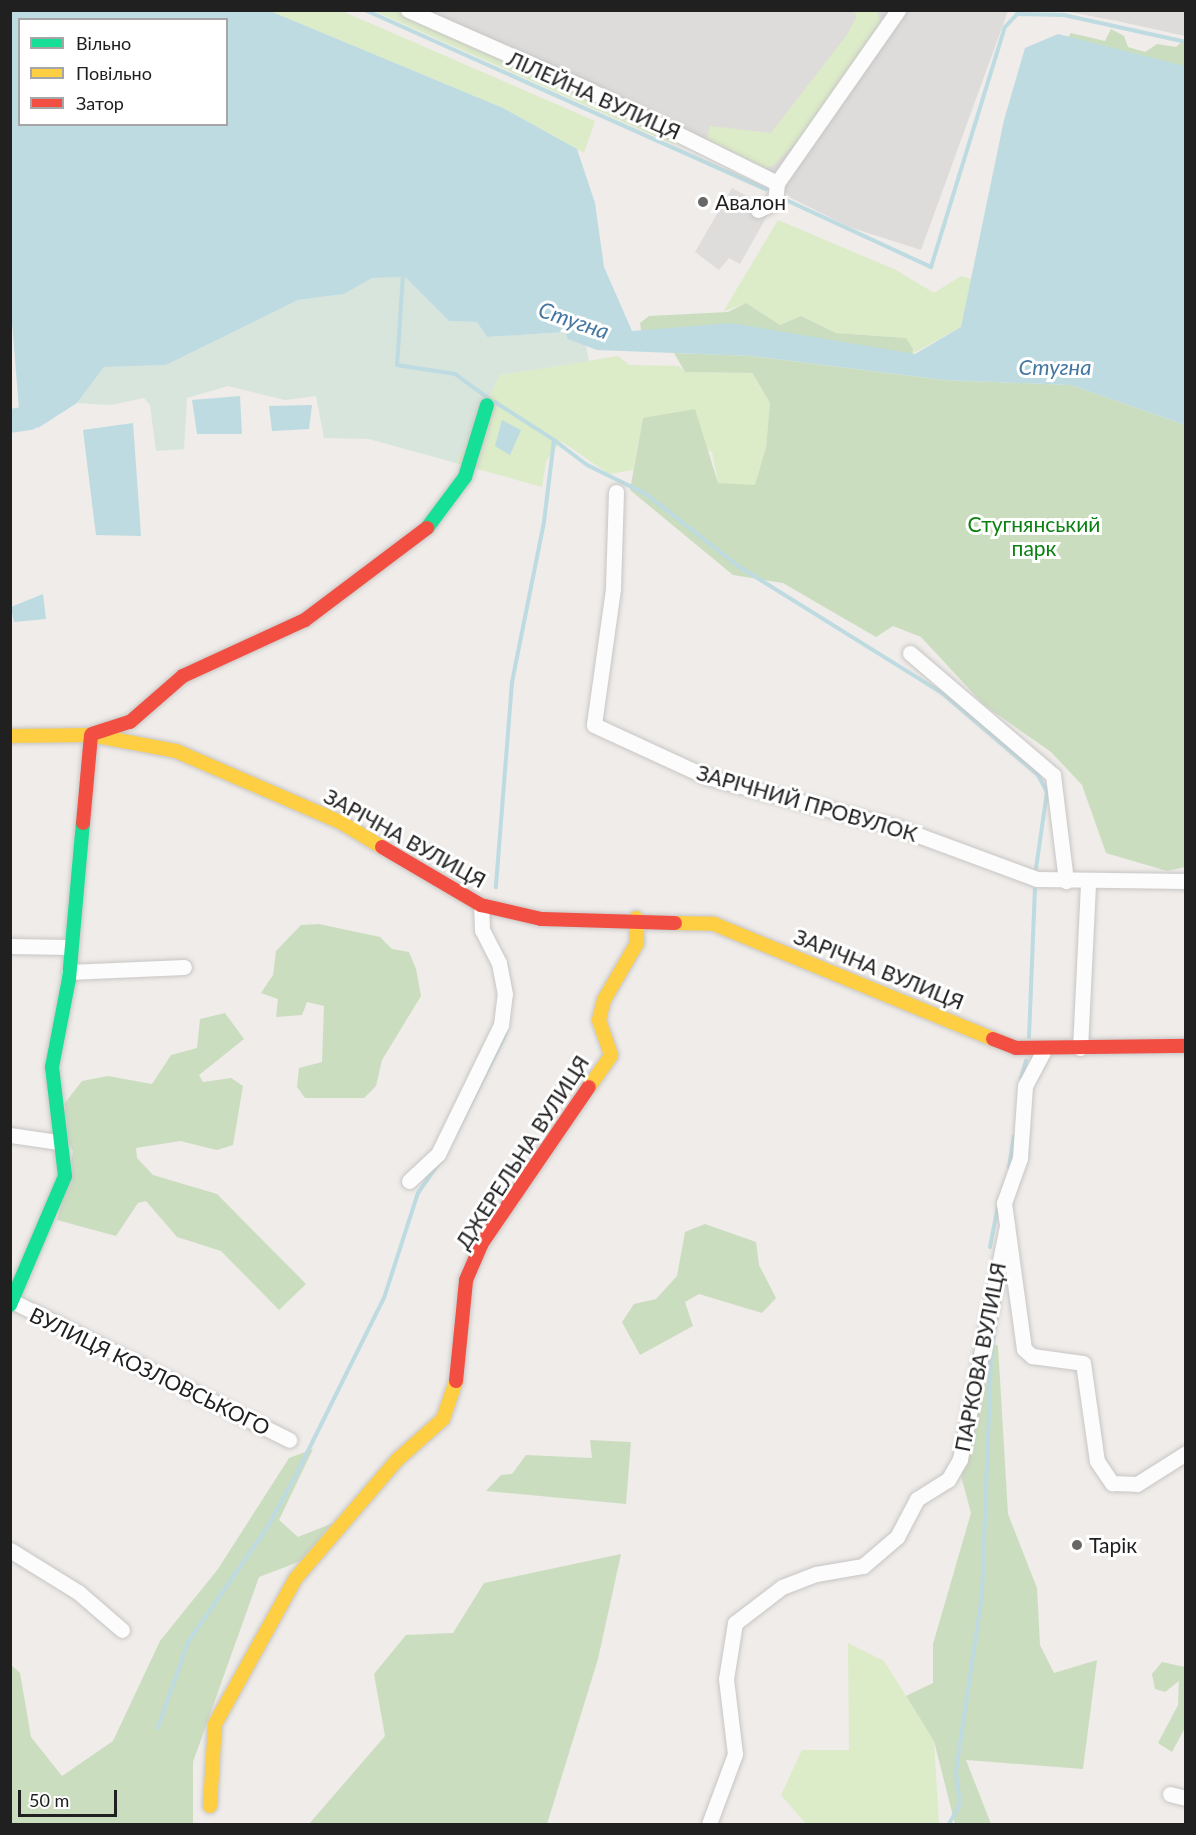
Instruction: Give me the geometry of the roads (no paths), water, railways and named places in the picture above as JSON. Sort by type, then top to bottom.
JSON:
[{"type":"street","name":"ЛІЛЕЙНА ВУЛИЦЯ","points":[[408,10],[586,89],[777,183]]},
{"type":"street","points":[[758,210],[775,202],[777,183],[898,10]]},
{"type":"street","points":[[10,736],[91,735],[130,722],[183,676],[305,620],[429,527],[465,477],[487,405]]},
{"type":"street","name":"ЗАРІЧНИЙ ПРОВУЛОК","points":[[616,492],[613,590],[594,725],[707,777],[899,828],[1038,879],[1088,882],[1185,881]]},
{"type":"street","points":[[910,653],[1053,775],[1066,881]]},
{"type":"street","points":[[11,1302],[65,1176],[58,1142],[52,1066],[69,972],[69,947],[91,735]]},
{"type":"street","name":"ЗАРІЧНА ВУЛИЦЯ","points":[[91,735],[186,755],[342,823],[481,905],[542,919],[636,918],[714,924],[1016,1048],[1043,1052],[1080,1048],[1185,1046]]},
{"type":"street","points":[[1080,1048],[1088,882]]},
{"type":"street","points":[[409,1181],[438,1154],[501,1025],[505,994],[499,963],[482,930],[481,905]]},
{"type":"street","name":"ДЖЕРЕЛЬНА ВУЛИЦЯ","points":[[210,1806],[215,1724],[296,1578],[398,1460],[443,1419],[458,1376],[466,1280],[482,1243],[611,1055],[599,1020],[604,1000],[637,943],[636,918]]},
{"type":"street","points":[[10,946],[69,947]]},
{"type":"street","points":[[69,972],[184,967]]},
{"type":"street","points":[[1043,1052],[1025,1086],[1020,1158],[1004,1203],[1024,1349],[1032,1356],[1083,1363],[1097,1461],[1112,1484],[1137,1484],[1185,1453]]},
{"type":"street","points":[[10,1135],[58,1142]]},
{"type":"street","name":"ПАРКОВА ВУЛИЦЯ","points":[[709,1824],[735,1754],[726,1679],[735,1623],[782,1587],[816,1574],[863,1566],[897,1537],[917,1499],[948,1480],[960,1459],[1007,1226]]},
{"type":"street","name":"ВУЛИЦЯ КОЗЛОВСЬКОГО","points":[[11,1302],[289,1440]]},
{"type":"street","points":[[10,1550],[78,1592],[122,1630]]},
{"type":"street","points":[[1170,1794],[1185,1797]]},
{"type":"water","points":[[10,11],[270,11],[503,108],[577,149],[595,203],[604,267],[632,331],[731,323],[915,354],[961,327],[1004,120],[1025,48],[1058,34],[1185,66],[1185,425],[1071,385],[944,380],[752,356],[597,350],[568,339],[565,332],[487,337],[477,322],[449,321],[405,277],[372,278],[344,294],[298,300],[166,365],[104,367],[77,403],[38,428],[19,409],[11,310]]},
{"type":"water","points":[[240,396],[242,434],[197,434],[192,400]]},
{"type":"water","points":[[312,405],[309,429],[272,431],[269,406]]},
{"type":"water","points":[[502,420],[521,430],[510,455],[495,446]]},
{"type":"water","points":[[133,423],[141,536],[96,535],[83,430]]},
{"type":"water","points":[[43,594],[46,619],[14,622],[11,607]]},
{"type":"waterway","points":[[365,10],[766,189]]},
{"type":"waterway","points":[[786,200],[931,267],[1005,27],[1017,14],[1064,15],[1186,42]]},
{"type":"waterway","points":[[403,275],[397,365],[455,374],[488,398]]},
{"type":"waterway","name":"Стугна","points":[[10,421],[29,418],[53,395]]},
{"type":"waterway","points":[[495,402],[554,440],[544,522],[512,682],[496,887]]},
{"type":"waterway","points":[[554,440],[587,465],[646,494],[738,566],[942,693],[1038,775],[1047,792],[1036,868]]},
{"type":"waterway","points":[[1029,1037],[1035,889]]},
{"type":"waterway","points":[[456,1133],[505,1035]]},
{"type":"waterway","points":[[1021,1078],[1026,1061]]},
{"type":"waterway","points":[[1009,1167],[1014,1136]]},
{"type":"waterway","points":[[158,1728],[188,1642],[267,1528],[297,1473],[384,1298],[418,1193],[441,1160]]},
{"type":"waterway","points":[[990,1247],[998,1206]]},
{"type":"waterway","points":[[949,1824],[960,1804],[956,1771],[982,1594],[991,1355],[999,1301]]},
{"type":"place","name":"Авалон","points":[[703,202]]},
{"type":"place","name":"Тарік","points":[[1077,1545]]},
{"type":"park label","name":"Стугнянський парк","points":[[1034,536]]}]
